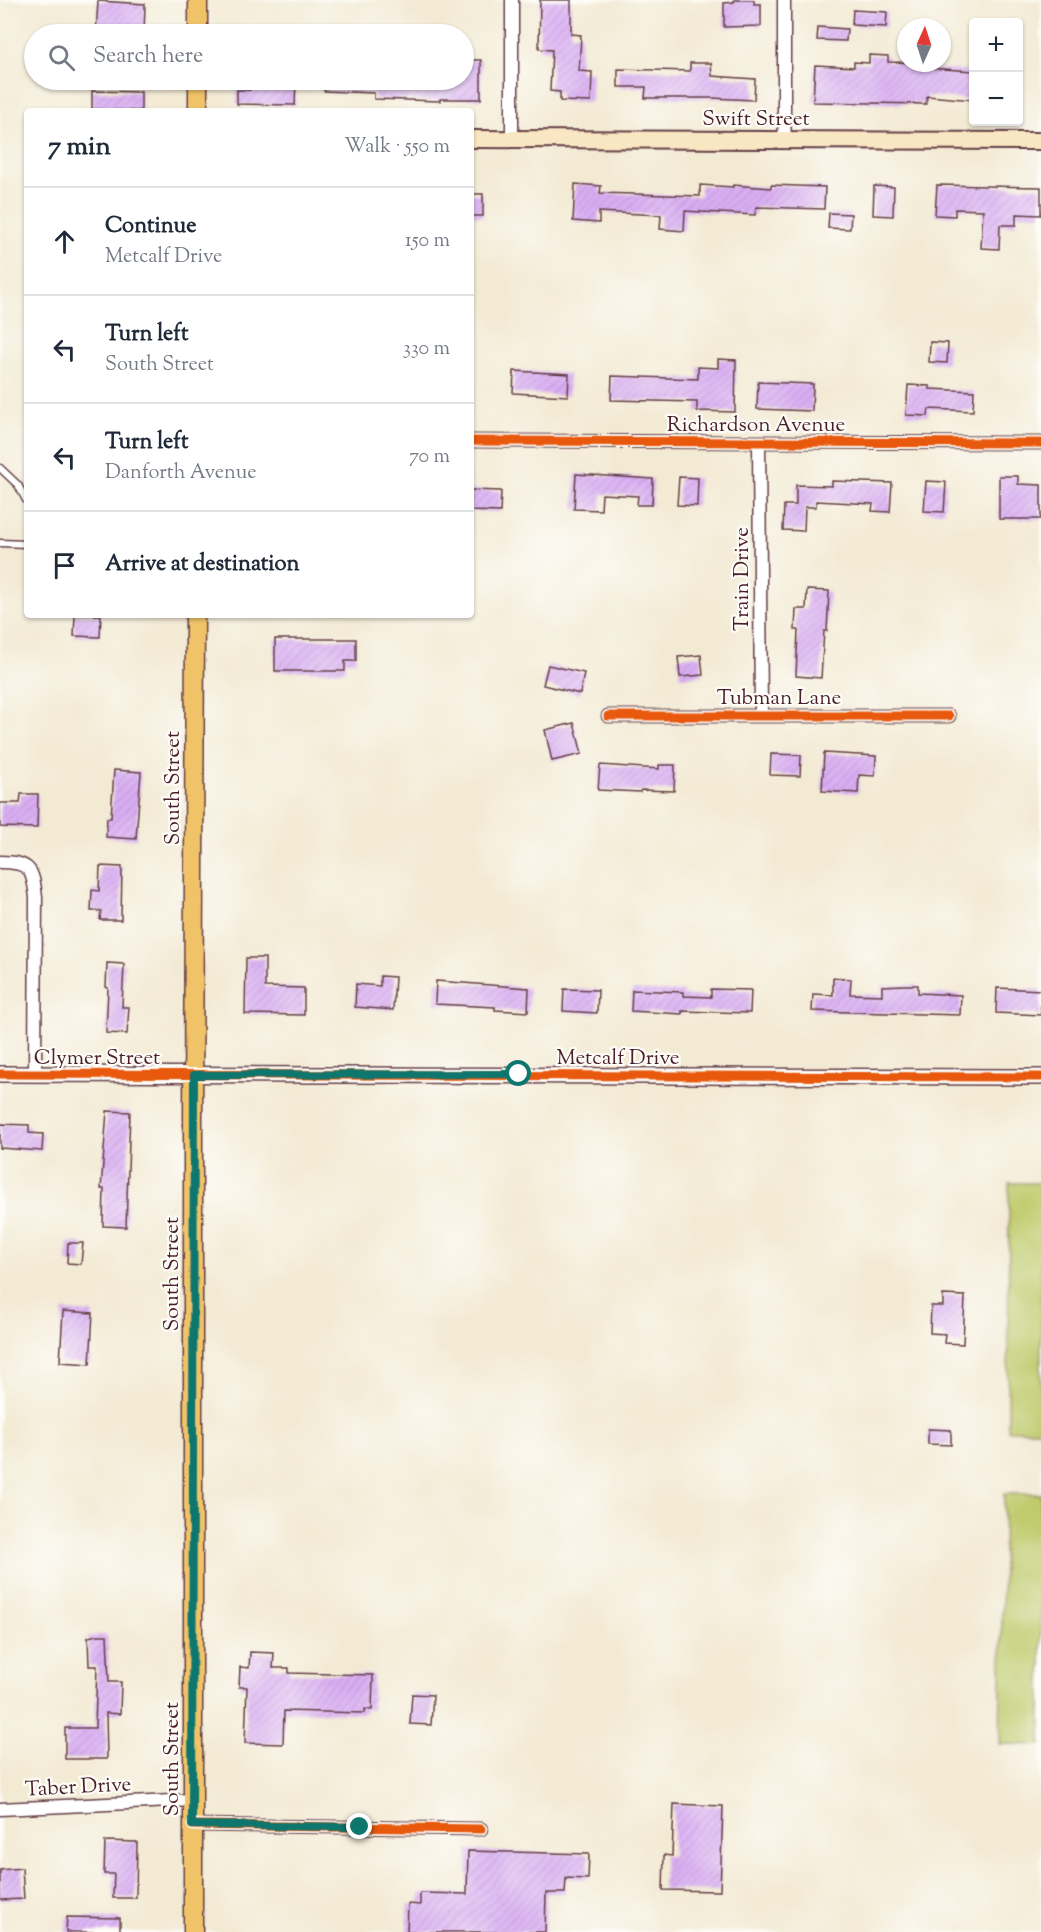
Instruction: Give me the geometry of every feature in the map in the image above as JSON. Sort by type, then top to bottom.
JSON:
[{"type":"main road","points":[[198,0],[198,24]]},
{"type":"main road","points":[[198,90],[198,108]]},
{"type":"main road","name":"Swift Street","points":[[474,139],[1041,141]]},
{"type":"main road","name":"South Street","points":[[193,1932],[195,618]]},
{"type":"street","points":[[512,0],[512,140]]},
{"type":"street","points":[[784,0],[785,140]]},
{"type":"street","name":"Richardson Avenue","points":[[474,441],[1041,443]]},
{"type":"street","name":"Train Drive","points":[[759,443],[761,715]]},
{"type":"street","name":"Tubman Lane","points":[[608,716],[949,716]]},
{"type":"street","points":[[0,862],[25,865],[34,879],[36,898],[35,1074]]},
{"type":"street","name":"Clymer Street","points":[[0,1074],[194,1075]]},
{"type":"street","name":"Metcalf Drive","points":[[194,1075],[1041,1077]]},
{"type":"street","name":"Taber Drive","points":[[0,1809],[193,1800]]},
{"type":"street","points":[[192,1825],[481,1829]]},
{"type":"lane","points":[[0,468],[18,485],[24,496]]},
{"type":"lane","points":[[0,543],[24,544]]},
{"type":"green space","points":[[1009,1183],[1041,1183],[1041,1430],[1008,1430]]},
{"type":"green space","points":[[1004,1494],[1041,1494],[1041,1745],[1000,1744]]},
{"type":"building","points":[[540,0],[571,0],[571,34],[581,35],[579,71],[592,72],[591,102],[560,101],[560,92],[550,91],[552,50],[539,49]]},
{"type":"building","points":[[734,0],[754,0],[754,4],[761,4],[761,26],[724,27],[724,3],[734,2]]},
{"type":"building","points":[[98,1],[145,4],[144,24],[97,24]]},
{"type":"building","points":[[853,10],[887,12],[886,27],[852,25]]},
{"type":"building","points":[[818,27],[847,29],[846,41],[817,40]]},
{"type":"building","points":[[869,55],[888,56],[888,62],[897,62],[897,72],[969,71],[969,100],[927,96],[926,104],[813,102],[815,65],[854,67],[854,62],[869,63]]},
{"type":"building","points":[[474,60],[481,60],[481,99],[440,99],[440,101],[374,99],[374,93],[324,91],[474,90]]},
{"type":"building","points":[[690,63],[711,63],[712,76],[755,79],[754,100],[645,98],[646,87],[618,87],[618,69],[690,71]]},
{"type":"building","points":[[237,90],[296,90],[295,105],[237,104]]},
{"type":"building","points":[[92,91],[141,92],[141,108],[92,108]]},
{"type":"building","points":[[575,184],[601,186],[600,193],[700,196],[700,185],[771,188],[771,185],[825,187],[824,209],[756,207],[755,215],[685,211],[684,231],[660,229],[661,215],[599,212],[599,223],[573,221]]},
{"type":"building","points":[[937,185],[1041,187],[1041,215],[1016,214],[1016,225],[1000,225],[999,249],[981,248],[983,210],[955,209],[955,216],[935,215]]},
{"type":"building","points":[[874,186],[894,187],[893,216],[873,215]]},
{"type":"building","points":[[474,194],[483,194],[483,216],[474,216]]},
{"type":"building","points":[[829,213],[851,214],[850,229],[828,228]]},
{"type":"building","points":[[930,342],[948,343],[947,363],[929,362]]},
{"type":"building","points":[[718,359],[736,360],[735,412],[697,411],[697,402],[611,400],[612,376],[698,379],[698,367],[718,368]]},
{"type":"building","points":[[514,371],[569,374],[568,396],[513,393]]},
{"type":"building","points":[[758,382],[813,384],[812,411],[757,409]]},
{"type":"building","points":[[908,385],[930,386],[930,389],[974,391],[973,411],[929,409],[928,416],[906,415]]},
{"type":"building","points":[[576,474],[653,479],[652,505],[637,505],[638,496],[602,494],[601,510],[574,509]]},
{"type":"building","points":[[999,476],[1018,476],[1018,484],[1041,485],[1041,519],[999,519]]},
{"type":"building","points":[[679,477],[698,478],[697,506],[677,505]]},
{"type":"building","points":[[832,481],[892,483],[890,512],[872,511],[873,504],[816,501],[816,507],[805,507],[804,531],[783,530],[784,505],[796,505],[796,485],[832,486]]},
{"type":"building","points":[[926,481],[946,482],[944,512],[924,511]]},
{"type":"building","points":[[474,490],[501,491],[500,512],[474,511]]},
{"type":"building","points":[[807,590],[829,591],[821,678],[796,676],[798,630],[795,630],[796,609],[806,609]]},
{"type":"building","points":[[75,618],[101,618],[100,637],[74,636]]},
{"type":"building","points":[[275,639],[356,639],[356,661],[345,661],[345,671],[275,671]]},
{"type":"building","points":[[701,655],[703,675],[680,677],[678,657]]},
{"type":"building","points":[[548,665],[584,673],[580,694],[543,685]]},
{"type":"building","points":[[574,723],[582,754],[552,761],[545,730]]},
{"type":"building","points":[[824,753],[876,756],[875,776],[859,775],[858,793],[822,791]]},
{"type":"building","points":[[771,754],[801,755],[800,776],[770,775]]},
{"type":"building","points":[[600,765],[659,769],[659,765],[675,765],[674,791],[598,790]]},
{"type":"building","points":[[114,770],[141,772],[136,839],[106,837],[107,818],[111,818]]},
{"type":"building","points":[[21,794],[38,794],[37,828],[0,827],[0,803],[20,803]]},
{"type":"building","points":[[100,866],[122,867],[121,920],[100,920],[101,911],[91,911],[92,890],[99,891]]},
{"type":"building","points":[[246,958],[265,958],[265,987],[304,988],[304,1015],[245,1014]]},
{"type":"building","points":[[107,963],[124,964],[122,1007],[129,1007],[127,1034],[106,1033]]},
{"type":"building","points":[[380,976],[395,977],[393,1010],[355,1007],[356,984],[380,986]]},
{"type":"building","points":[[833,978],[851,979],[850,994],[882,995],[882,986],[918,985],[918,993],[961,995],[960,1015],[812,1011],[813,994],[833,995]]},
{"type":"building","points":[[436,981],[529,988],[528,1012],[495,1010],[495,1007],[435,1004]]},
{"type":"building","points":[[997,988],[1041,990],[1041,1015],[996,1013]]},
{"type":"building","points":[[564,989],[598,990],[597,1013],[563,1011]]},
{"type":"building","points":[[711,989],[751,990],[750,1013],[682,1011],[682,1014],[631,1011],[632,990],[683,992],[683,996],[711,997]]},
{"type":"building","points":[[107,1111],[130,1112],[126,1227],[103,1226],[104,1189],[101,1189]]},
{"type":"building","points":[[0,1124],[29,1125],[29,1133],[43,1134],[42,1151],[0,1148]]},
{"type":"building","points":[[68,1243],[83,1243],[81,1264],[67,1263]]},
{"type":"building","points":[[943,1295],[965,1296],[963,1344],[944,1343],[945,1334],[930,1333],[931,1306],[943,1306]]},
{"type":"building","points":[[63,1311],[93,1313],[90,1364],[60,1362]]},
{"type":"building","points":[[928,1429],[951,1430],[951,1445],[928,1444]]},
{"type":"building","points":[[107,1635],[109,1682],[121,1682],[120,1714],[106,1713],[107,1759],[65,1759],[65,1728],[95,1728],[97,1666],[89,1666],[88,1637]]},
{"type":"building","points":[[250,1652],[274,1653],[273,1668],[289,1668],[289,1673],[373,1675],[372,1710],[365,1709],[365,1713],[284,1711],[283,1744],[245,1743],[247,1687],[239,1687],[240,1667],[249,1668]]},
{"type":"building","points":[[412,1694],[433,1695],[431,1725],[410,1724]]},
{"type":"building","points":[[674,1804],[723,1806],[720,1891],[663,1890],[664,1855],[672,1856]]},
{"type":"building","points":[[105,1841],[137,1842],[136,1898],[113,1898],[114,1874],[104,1874]]},
{"type":"building","points":[[468,1851],[589,1854],[588,1879],[566,1878],[565,1893],[546,1893],[545,1932],[407,1932],[408,1904],[420,1905],[420,1893],[467,1894]]},
{"type":"building","points":[[22,1868],[24,1899],[0,1900],[0,1870]]},
{"type":"building","points":[[67,1917],[120,1918],[120,1932],[66,1932]]},
{"type":"cycle path","points":[[474,441],[1041,443]]},
{"type":"cycle path","points":[[608,716],[949,716]]},
{"type":"cycle path","points":[[0,1074],[1041,1077]]},
{"type":"cycle path","points":[[193,1825],[481,1829]]},
{"type":"route","points":[[360,1827],[192,1825],[194,1075],[519,1074]]}]
